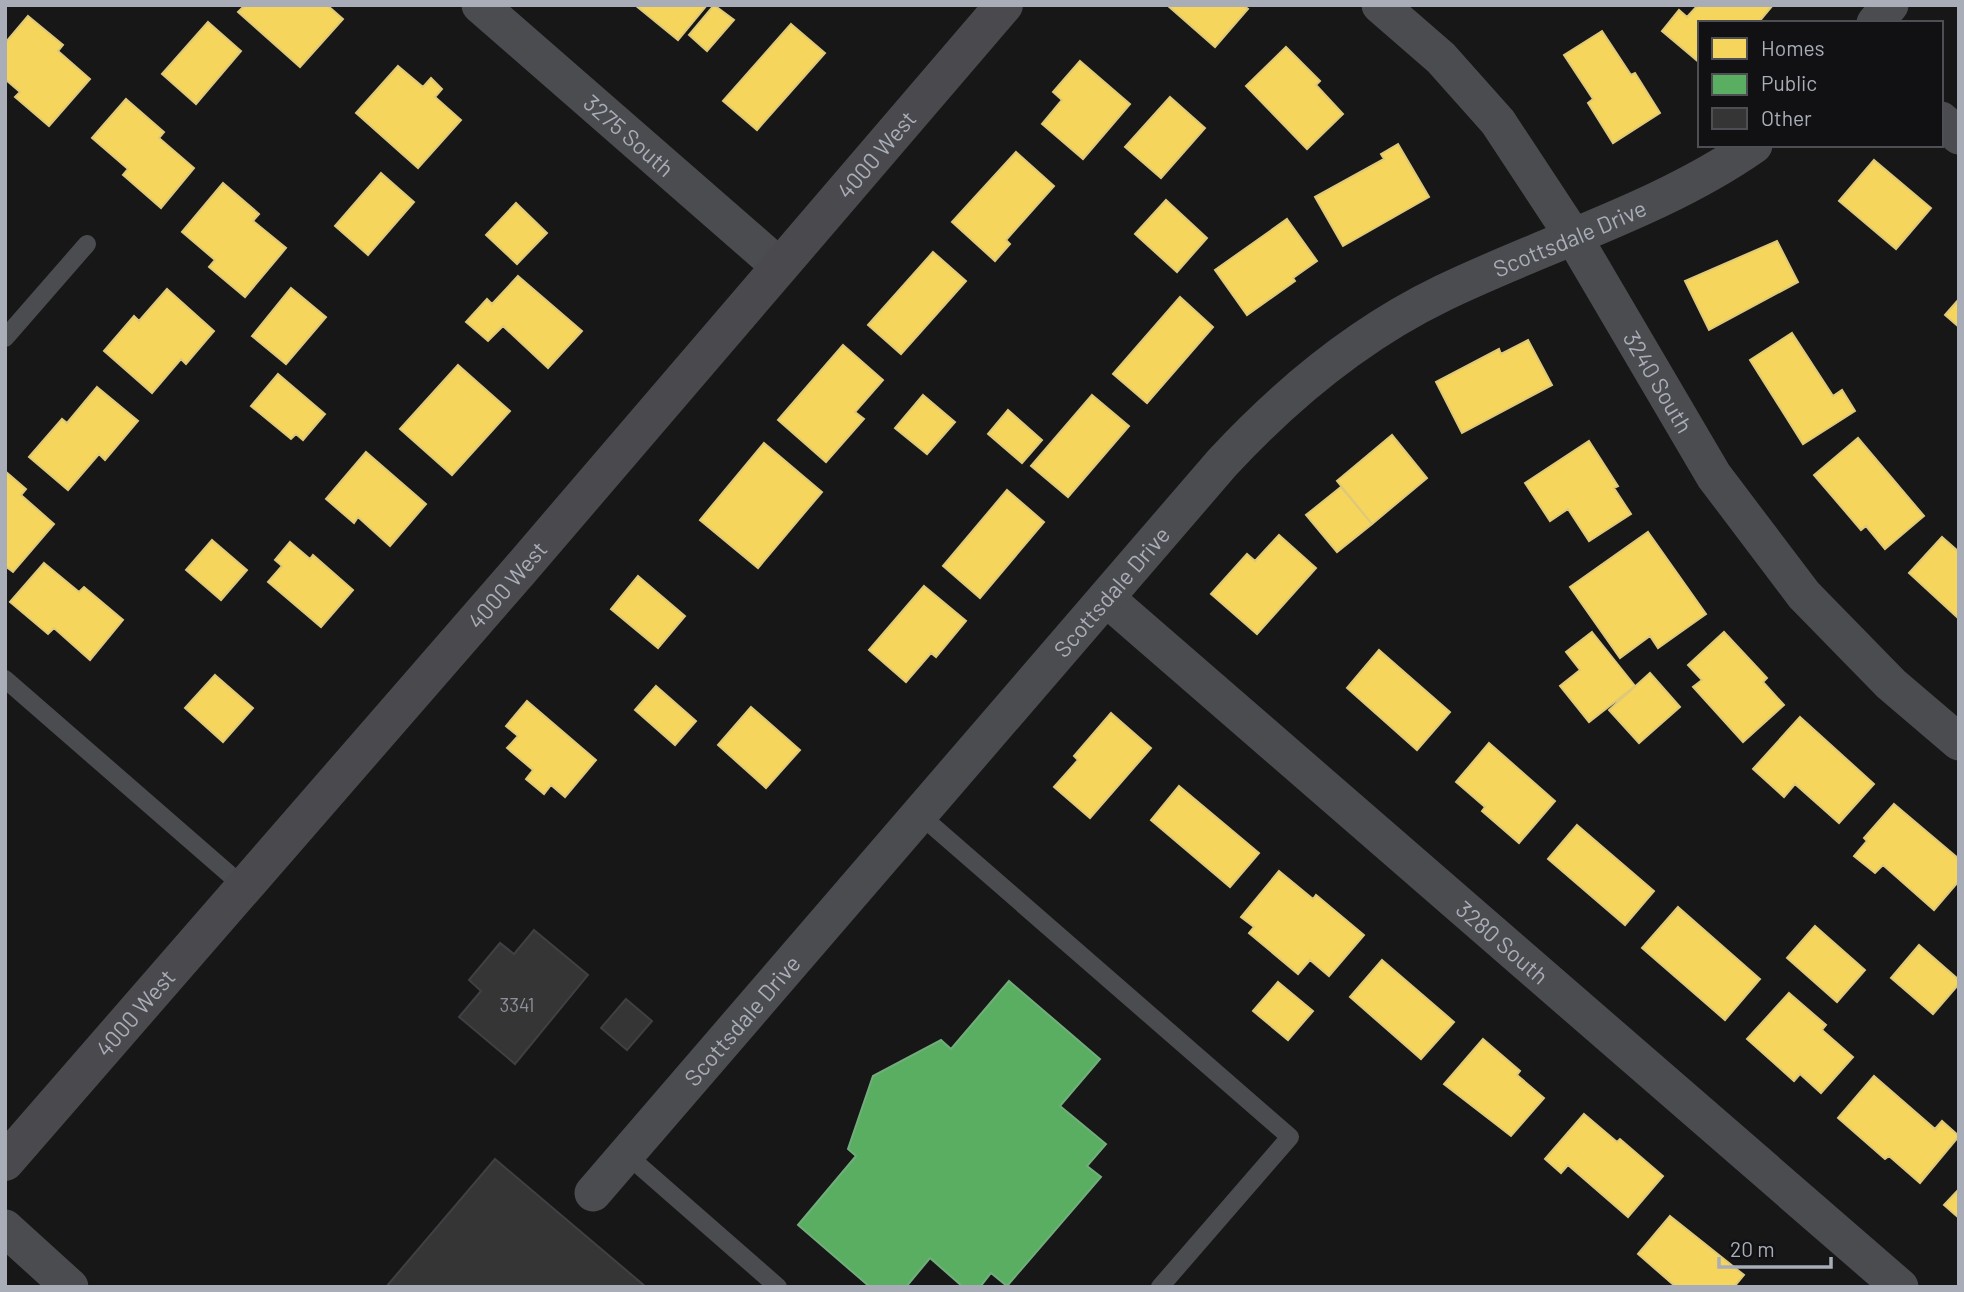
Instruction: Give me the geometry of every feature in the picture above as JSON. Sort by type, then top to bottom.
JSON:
[{"type":"street","name":"3275 South","points":[[480,5],[779,266]]},
{"type":"street","name":"4000 West","points":[[5,1162],[1004,5]]},
{"type":"street","name":"3240 South","points":[[1380,5],[1441,58],[1498,122],[1573,236],[1714,476],[1804,595],[1891,684],[1959,742]]},
{"type":"street","points":[[1877,21],[1890,5]]},
{"type":"street","points":[[1943,122],[1959,136]]},
{"type":"street","name":"Scottsdale Drive","points":[[593,1193],[1247,436],[1311,379],[1373,335],[1441,294],[1704,176],[1751,147]]},
{"type":"street","name":"3280 South","points":[[1106,598],[1899,1287]]},
{"type":"street","points":[[5,1228],[70,1287]]},
{"type":"lane","points":[[5,338],[87,244]]},
{"type":"lane","points":[[5,679],[244,887]]},
{"type":"lane","points":[[919,814],[1290,1137],[1160,1287]]},
{"type":"lane","points":[[626,1154],[778,1287]]},
{"type":"building: Homes","points":[[245,5],[327,5],[343,19],[300,67],[238,12]]},
{"type":"building: Homes","points":[[635,5],[707,5],[678,40]]},
{"type":"building: Homes","points":[[714,5],[734,20],[707,51],[689,35]]},
{"type":"building: Homes","points":[[1167,5],[1243,5],[1248,9],[1215,47]]},
{"type":"building: Homes","points":[[1698,5],[1773,5],[1760,21],[1698,21],[1698,61],[1662,31],[1679,10],[1687,17]]},
{"type":"building: Homes","points":[[28,16],[63,45],[58,51],[90,79],[49,126],[15,97],[20,92],[5,79],[5,43]]},
{"type":"building: Homes","points":[[208,22],[241,51],[196,104],[162,74]]},
{"type":"building: Homes","points":[[791,24],[825,53],[757,130],[723,101]]},
{"type":"building: Homes","points":[[1602,31],[1631,75],[1635,73],[1660,113],[1613,143],[1588,103],[1593,99],[1564,55]]},
{"type":"building: Homes","points":[[1286,47],[1320,81],[1316,85],[1343,114],[1307,149],[1246,86]]},
{"type":"building: Homes","points":[[1080,61],[1130,104],[1083,159],[1042,124],[1062,100],[1053,92]]},
{"type":"building: Homes","points":[[398,66],[423,87],[431,78],[442,89],[435,97],[461,120],[418,168],[356,113]]},
{"type":"building: Homes","points":[[1170,97],[1205,128],[1161,178],[1125,147]]},
{"type":"building: Homes","points":[[126,99],[164,132],[159,138],[194,168],[161,208],[123,175],[128,169],[92,138]]},
{"type":"building: Homes","points":[[1398,144],[1429,197],[1343,246],[1315,197],[1384,159],[1381,154]]},
{"type":"building: Homes","points":[[1016,152],[1054,186],[1006,240],[1010,244],[995,261],[952,222]]},
{"type":"building: Homes","points":[[1874,160],[1931,208],[1896,249],[1839,201]]},
{"type":"building: Homes","points":[[381,173],[414,202],[368,255],[335,226]]},
{"type":"building: Homes","points":[[223,183],[259,214],[253,221],[286,248],[245,297],[209,267],[215,260],[182,232]]},
{"type":"building: Homes","points":[[1166,200],[1207,238],[1177,272],[1135,234]]},
{"type":"building: Homes","points":[[516,203],[547,233],[517,264],[486,235]]},
{"type":"building: Homes","points":[[1287,219],[1317,261],[1293,278],[1295,281],[1247,315],[1215,270]]},
{"type":"building: Homes","points":[[1777,241],[1798,282],[1709,330],[1685,281]]},
{"type":"building: Homes","points":[[933,252],[966,281],[901,354],[868,325]]},
{"type":"building: Homes","points":[[518,276],[582,331],[548,368],[503,326],[488,341],[466,322],[487,299],[492,304]]},
{"type":"building: Homes","points":[[291,288],[326,317],[286,364],[252,336]]},
{"type":"building: Homes","points":[[167,289],[214,331],[186,364],[181,359],[152,393],[104,351],[134,316],[139,321]]},
{"type":"building: Homes","points":[[1180,297],[1213,327],[1147,403],[1113,374]]},
{"type":"building: Homes","points":[[1959,299],[1959,327],[1945,315]]},
{"type":"building: Homes","points":[[1792,333],[1833,396],[1842,390],[1855,411],[1803,444],[1750,360]]},
{"type":"building: Homes","points":[[1528,340],[1552,385],[1462,433],[1436,382],[1499,349],[1501,354]]},
{"type":"building: Homes","points":[[843,345],[883,380],[855,412],[864,419],[826,462],[778,420]]},
{"type":"building: Homes","points":[[458,365],[510,411],[452,475],[400,429]]},
{"type":"building: Homes","points":[[278,374],[325,414],[303,440],[296,434],[291,439],[251,406]]},
{"type":"building: Homes","points":[[97,387],[138,421],[105,460],[99,454],[68,490],[29,457],[62,419],[67,423]]},
{"type":"building: Homes","points":[[923,395],[955,422],[927,454],[895,428]]},
{"type":"building: Homes","points":[[1092,395],[1129,426],[1068,497],[1031,466]]},
{"type":"building: Homes","points":[[1008,410],[1042,440],[1022,463],[988,434]]},
{"type":"building: Homes","points":[[1392,435],[1427,478],[1372,524],[1337,481]]},
{"type":"building: Homes","points":[[1858,438],[1924,516],[1885,549],[1866,526],[1861,530],[1814,475]]},
{"type":"building: Homes","points":[[1589,441],[1618,486],[1614,488],[1631,514],[1589,541],[1568,509],[1550,521],[1525,483]]},
{"type":"building: Homes","points":[[764,443],[822,492],[758,568],[700,520]]},
{"type":"building: Homes","points":[[366,452],[426,504],[390,546],[358,517],[354,523],[326,499]]},
{"type":"building: Homes","points":[[5,471],[26,489],[21,495],[54,524],[13,572],[5,566]]},
{"type":"building: Homes","points":[[1341,487],[1372,524],[1337,552],[1306,515]]},
{"type":"building: Homes","points":[[1007,490],[1044,522],[980,598],[943,566]]},
{"type":"building: Homes","points":[[1648,532],[1706,614],[1658,648],[1650,636],[1620,658],[1570,587]]},
{"type":"building: Homes","points":[[1279,535],[1316,568],[1257,634],[1211,594],[1247,554],[1255,561]]},
{"type":"building: Homes","points":[[1942,537],[1959,552],[1959,619],[1909,573]]},
{"type":"building: Homes","points":[[212,540],[247,570],[221,600],[186,570]]},
{"type":"building: Homes","points":[[290,542],[310,559],[313,555],[353,590],[321,627],[268,582],[282,566],[275,560]]},
{"type":"building: Homes","points":[[44,563],[79,592],[84,587],[123,620],[90,660],[54,628],[48,634],[10,602]]},
{"type":"building: Homes","points":[[638,576],[685,616],[658,648],[611,609]]},
{"type":"building: Homes","points":[[924,586],[966,621],[936,657],[931,653],[906,682],[869,650]]},
{"type":"building: Homes","points":[[1592,632],[1635,686],[1589,722],[1560,686],[1580,670],[1566,652]]},
{"type":"building: Homes","points":[[1724,632],[1767,678],[1763,682],[1784,705],[1743,742],[1693,687],[1702,680],[1688,665]]},
{"type":"building: Homes","points":[[1379,650],[1450,712],[1417,750],[1347,688]]},
{"type":"building: Homes","points":[[1650,673],[1680,707],[1639,743],[1609,710]]},
{"type":"building: Homes","points":[[215,675],[253,708],[223,742],[185,708]]},
{"type":"building: Homes","points":[[656,686],[696,721],[675,745],[635,710]]},
{"type":"building: Homes","points":[[527,701],[596,760],[565,797],[551,785],[544,794],[526,779],[533,770],[507,748],[518,736],[506,726]]},
{"type":"building: Homes","points":[[751,707],[800,750],[766,788],[718,745]]},
{"type":"building: Homes","points":[[1111,713],[1151,748],[1090,818],[1054,787],[1078,760],[1074,756]]},
{"type":"building: Homes","points":[[1800,717],[1874,784],[1839,823],[1795,784],[1784,797],[1753,769]]},
{"type":"building: Homes","points":[[1489,743],[1555,801],[1519,843],[1482,811],[1485,807],[1456,782]]},
{"type":"building: Homes","points":[[1179,786],[1259,853],[1230,887],[1151,820]]},
{"type":"building: Homes","points":[[1894,804],[1959,859],[1959,881],[1934,910],[1883,865],[1875,873],[1854,856],[1867,841],[1864,838]]},
{"type":"building: Homes","points":[[1577,825],[1654,891],[1625,925],[1548,859]]},
{"type":"building: Homes","points":[[1279,871],[1313,899],[1316,895],[1364,935],[1329,976],[1310,960],[1298,974],[1249,933],[1254,927],[1241,917]]},
{"type":"building: Homes","points":[[1678,907],[1760,979],[1725,1020],[1642,948]]},
{"type":"building: Homes","points":[[1815,926],[1865,970],[1837,1002],[1787,958]]},
{"type":"building: Homes","points":[[1919,945],[1959,980],[1959,984],[1933,1014],[1891,978]]},
{"type":"building: Homes","points":[[1382,960],[1454,1022],[1421,1059],[1350,997]]},
{"type":"building: Homes","points":[[1278,982],[1313,1011],[1288,1040],[1253,1011]]},
{"type":"building: Homes","points":[[1789,993],[1826,1025],[1822,1030],[1853,1057],[1821,1093],[1800,1074],[1794,1081],[1747,1039]]},
{"type":"building: Homes","points":[[1483,1039],[1520,1071],[1517,1075],[1544,1098],[1511,1136],[1444,1084]]},
{"type":"building: Homes","points":[[1874,1076],[1935,1129],[1942,1121],[1959,1136],[1920,1183],[1889,1156],[1885,1159],[1838,1118]]},
{"type":"building: Homes","points":[[1584,1114],[1617,1142],[1620,1139],[1663,1176],[1628,1217],[1568,1165],[1561,1173],[1545,1159]]},
{"type":"building: Homes","points":[[1959,1189],[1959,1218],[1944,1205]]},
{"type":"building: Homes","points":[[1670,1216],[1744,1275],[1734,1287],[1676,1287],[1638,1254]]},
{"type":"building: Public","points":[[1009,981],[1100,1059],[1060,1106],[1106,1144],[1087,1166],[1101,1177],[1007,1286],[991,1273],[980,1287],[963,1287],[930,1258],[906,1287],[870,1287],[798,1225],[856,1156],[848,1149],[873,1076],[941,1040],[951,1049]]},
{"type":"building: Other","points":[[534,930],[588,975],[515,1064],[459,1017],[481,991],[469,980],[500,943],[514,954]]},
{"type":"building: Other","points":[[626,999],[652,1021],[627,1050],[601,1028]]},
{"type":"building: Other","points":[[495,1159],[646,1287],[386,1287]]}]
